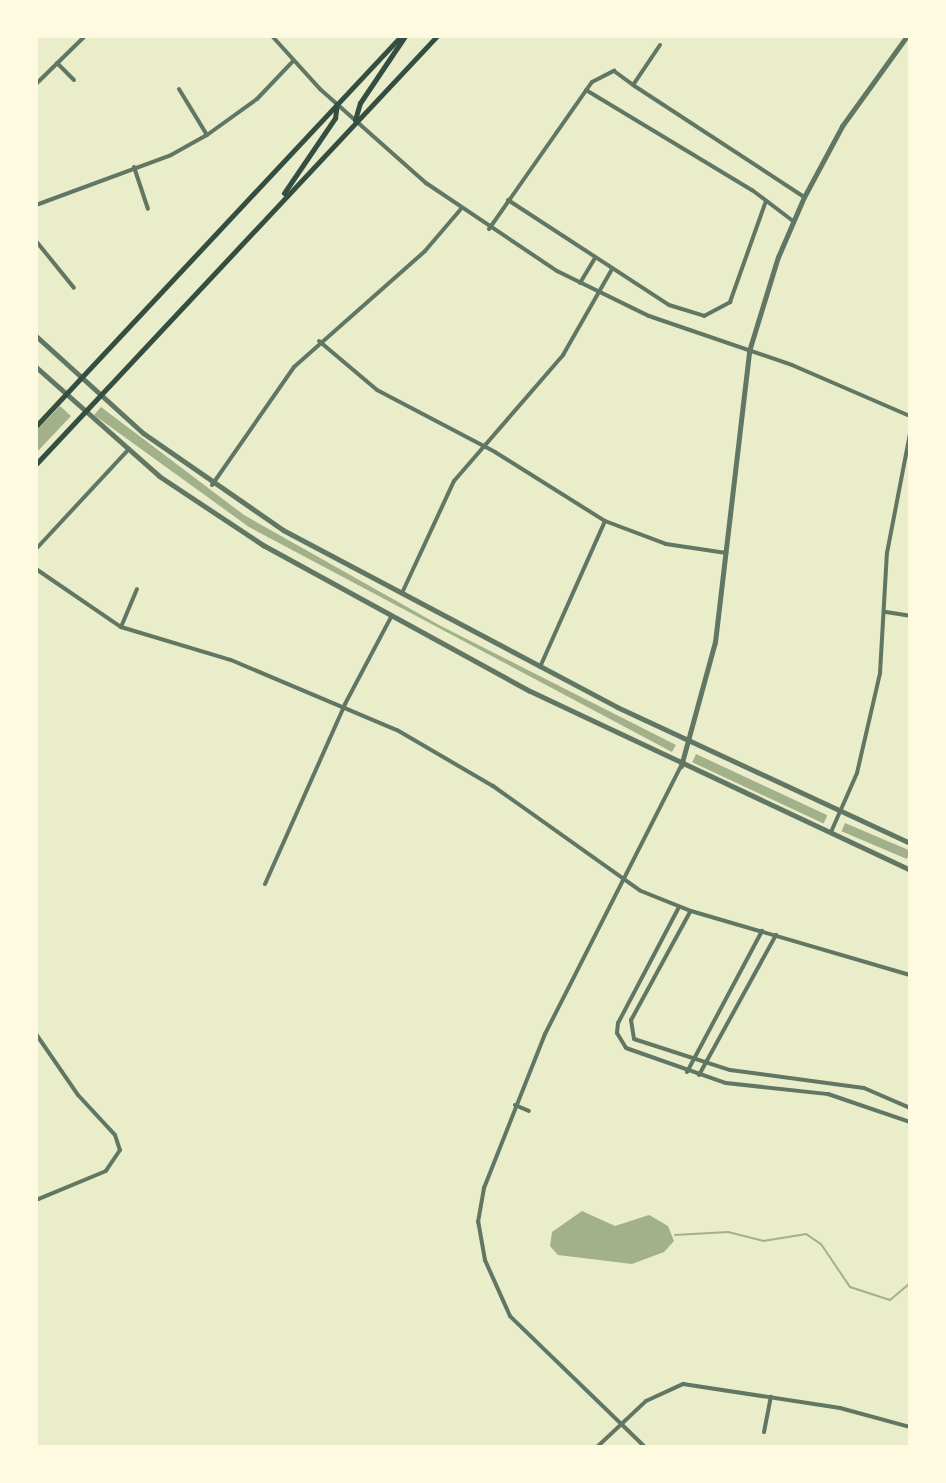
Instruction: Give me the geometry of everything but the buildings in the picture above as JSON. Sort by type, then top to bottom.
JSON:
[{"type":"main road","points":[[36,426],[403,36]]},
{"type":"main road","points":[[355,121],[360,103],[403,36]]},
{"type":"main road","points":[[36,464],[437,36]]},
{"type":"main road","points":[[274,207],[335,118],[337,104]]},
{"type":"street","points":[[36,84],[85,36]]},
{"type":"street","points":[[272,36],[293,61],[355,121],[460,210],[580,284],[910,416]]},
{"type":"street","points":[[645,1447],[510,1316],[485,1260],[478,1222],[484,1188],[515,1105],[565,992],[624,882],[681,766],[689,742],[715,642],[726,553],[734,444],[749,351],[793,221],[842,126],[907,36]]},
{"type":"street","points":[[633,85],[660,45]]},
{"type":"street","points":[[36,205],[207,135],[257,99],[293,61]]},
{"type":"street","points":[[57,63],[74,80]]},
{"type":"street","points":[[489,229],[586,90],[614,71],[804,197]]},
{"type":"street","points":[[179,89],[207,135]]},
{"type":"street","points":[[586,90],[766,201],[793,221]]},
{"type":"street","points":[[134,167],[148,209]]},
{"type":"street","points":[[508,200],[669,305],[704,316],[721,311],[730,302],[766,201]]},
{"type":"street","points":[[212,485],[294,367],[319,341],[425,251],[460,210]]},
{"type":"street","points":[[36,241],[74,288]]},
{"type":"street","points":[[580,284],[595,258]]},
{"type":"street","points":[[401,595],[444,499],[483,445],[563,355],[596,292],[612,269]]},
{"type":"street","points":[[36,336],[99,396],[212,485],[401,595],[689,742],[910,843]]},
{"type":"street","points":[[319,341],[377,390],[483,445],[605,521],[666,544],[726,553]]},
{"type":"street","points":[[36,367],[127,451],[199,506],[391,617],[681,766],[910,870]]},
{"type":"street","points":[[830,834],[840,813],[870,721],[886,612],[891,525],[910,433]]},
{"type":"street","points":[[36,549],[127,451]]},
{"type":"street","points":[[540,667],[605,521]]},
{"type":"street","points":[[36,569],[121,627],[231,660],[345,704],[483,779],[624,882],[691,911],[910,975]]},
{"type":"street","points":[[121,627],[137,589]]},
{"type":"street","points":[[886,612],[910,616]]},
{"type":"street","points":[[265,884],[345,704],[391,617]]},
{"type":"street","points":[[679,907],[625,1007],[617,1033],[637,1055],[699,1075],[855,1100],[910,1122]]},
{"type":"street","points":[[691,911],[630,1027],[634,1039],[706,1064],[864,1088],[910,1108]]},
{"type":"street","points":[[687,1072],[762,931]]},
{"type":"street","points":[[699,1075],[776,935]]},
{"type":"street","points":[[36,1034],[78,1095],[115,1135],[120,1150],[106,1171],[36,1200]]},
{"type":"street","points":[[515,1105],[529,1111]]},
{"type":"street","points":[[597,1447],[646,1401],[683,1384],[771,1397],[910,1427]]},
{"type":"street","points":[[764,1432],[771,1397]]},
{"type":"shaded area","points":[[60,406],[71,416],[36,453],[36,431]]},
{"type":"shaded area","points":[[101,407],[244,515],[439,625],[676,745],[672,752],[249,527],[94,415]]},
{"type":"shaded area","points":[[696,754],[827,815],[824,823],[692,762]]},
{"type":"shaded area","points":[[845,823],[910,851],[907,859],[841,831]]},
{"type":"shaded area","points":[[582,1211],[615,1226],[649,1215],[668,1226],[674,1241],[664,1252],[632,1264],[558,1255],[550,1246],[552,1232]]},
{"type":"waterway","points":[[675,1235],[728,1232],[763,1241],[806,1234],[821,1244],[850,1287],[890,1300],[910,1283]]}]
